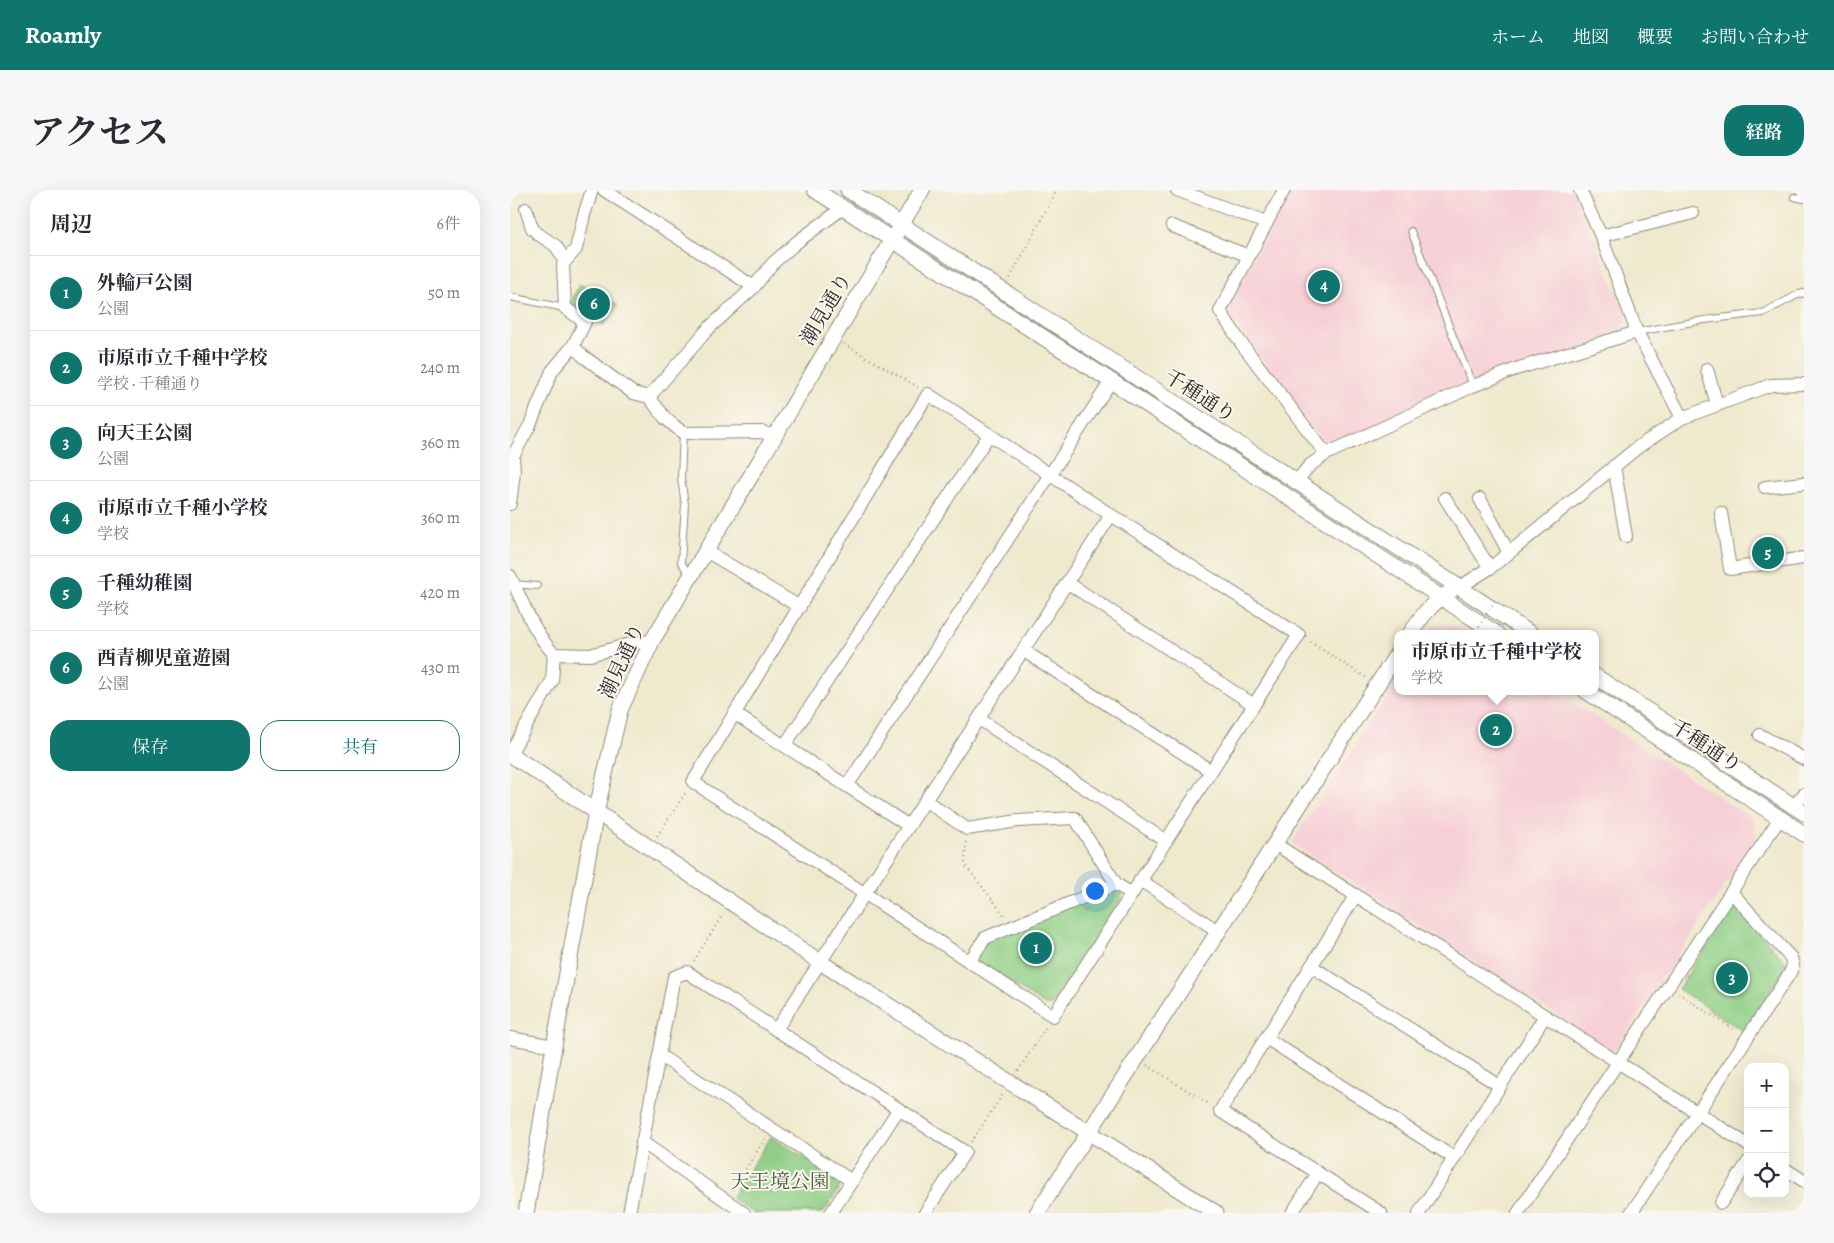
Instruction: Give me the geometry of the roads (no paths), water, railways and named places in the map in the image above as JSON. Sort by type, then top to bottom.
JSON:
[{"type":"street","points":[[510,504],[513,456],[530,425],[552,371],[573,346],[585,322],[565,308],[563,264],[576,249],[592,190]]},
{"type":"street","points":[[604,190],[754,287]]},
{"type":"street","name":"千種通り","points":[[815,190],[1112,381],[1492,630]]},
{"type":"street","name":"千種通り","points":[[848,190],[1525,630]]},
{"type":"street","name":"潮見通り","points":[[526,1213],[596,812],[620,710],[652,640],[922,190]]},
{"type":"street","points":[[1177,190],[1266,223]]},
{"type":"street","points":[[1284,190],[1220,311],[1241,342],[1326,454]]},
{"type":"street","points":[[1580,190],[1601,236],[1637,332],[1682,418]]},
{"type":"street","points":[[649,397],[710,328],[754,287],[772,264],[797,242],[843,208]]},
{"type":"street","points":[[526,210],[532,228],[556,246],[565,261]]},
{"type":"street","points":[[1601,236],[1693,213]]},
{"type":"street","points":[[1172,226],[1249,256]]},
{"type":"street","points":[[1296,482],[1308,466],[1326,454],[1473,386],[1516,369],[1637,332]]},
{"type":"street","points":[[573,346],[583,356],[633,393],[649,397],[665,418],[683,433],[762,432],[773,436]]},
{"type":"street","points":[[1707,369],[1717,405]]},
{"type":"street","points":[[847,786],[1112,381]]},
{"type":"street","points":[[1413,630],[1424,612],[1441,597],[1490,568],[1638,447],[1682,418],[1771,385],[1804,384]]},
{"type":"street","points":[[928,394],[1050,475],[1299,635],[1053,1016],[693,782],[928,394]]},
{"type":"street","points":[[786,745],[989,435]]},
{"type":"street","points":[[1614,466],[1626,536]]},
{"type":"street","points":[[1764,487],[1804,483]]},
{"type":"street","points":[[1445,498],[1490,568]]},
{"type":"street","points":[[1480,498],[1509,553]]},
{"type":"street","points":[[1721,513],[1730,569],[1804,558]]},
{"type":"street","points":[[776,1030],[1112,515]]},
{"type":"street","points":[[706,551],[800,607]]},
{"type":"street","points":[[511,582],[544,644],[554,654],[590,655],[634,642],[652,640]]},
{"type":"street","points":[[1068,583],[1254,705]]},
{"type":"street","points":[[1024,651],[1211,771]]},
{"type":"street","points":[[554,654],[552,682],[510,754],[820,962],[1216,1213]]},
{"type":"street","points":[[1037,1213],[1394,659]]},
{"type":"street","name":"千種通り","points":[[1599,679],[1799,810]]},
{"type":"street","name":"千種通り","points":[[1592,695],[1804,834]]},
{"type":"street","points":[[735,714],[786,745],[909,826]]},
{"type":"street","points":[[980,719],[1166,841]]},
{"type":"street","points":[[1760,734],[1804,759]]},
{"type":"street","points":[[1799,810],[1804,794]]},
{"type":"street","points":[[926,801],[967,829],[1018,821],[1075,818],[1116,884],[1132,894]]},
{"type":"street","points":[[1524,1211],[1618,1063],[1780,818]]},
{"type":"street","points":[[1275,844],[1744,1142]]},
{"type":"street","points":[[1140,880],[1218,931]]},
{"type":"street","points":[[969,962],[985,938],[1012,925],[1116,884]]},
{"type":"street","points":[[1631,1213],[1790,973],[1793,964],[1791,958],[1732,892]]},
{"type":"street","points":[[1356,895],[1220,1111],[1381,1213]]},
{"type":"street","points":[[1311,966],[1500,1086]]},
{"type":"street","points":[[629,1213],[674,977],[687,972],[965,1152],[925,1213]]},
{"type":"street","points":[[1419,1213],[1545,1016]]},
{"type":"street","points":[[510,1038],[554,1046]]},
{"type":"street","points":[[1266,1038],[1454,1158]]},
{"type":"street","points":[[659,1056],[852,1181]]},
{"type":"street","points":[[831,1213],[898,1110]]},
{"type":"street","points":[[642,1142],[744,1213]]},
{"type":"street","points":[[1721,1203],[1744,1168]]},
{"type":"street","points":[[1789,1172],[1804,1181]]},
{"type":"street","points":[[1292,1213],[1318,1173]]},
{"type":"lane","points":[[1794,198],[1804,199]]},
{"type":"lane","points":[[1411,231],[1473,386]]},
{"type":"lane","points":[[1637,332],[1704,320],[1763,313],[1804,293]]},
{"type":"lane","points":[[510,297],[565,308]]},
{"type":"lane","points":[[683,433],[681,478],[685,505],[681,562],[690,577]]},
{"type":"lane","points":[[511,582],[537,586]]},
{"type":"place","name":"市原市立千種小学校","points":[[1324,286]]},
{"type":"place","name":"西青柳児童遊園","points":[[594,304]]},
{"type":"place","name":"千種幼稚園","points":[[1768,553]]},
{"type":"place","name":"市原市立千種中学校","points":[[1496,730]]},
{"type":"place","name":"外輪戸公園","points":[[1036,948]]},
{"type":"place","name":"向天王公園","points":[[1732,978]]},
{"type":"park label","name":"天王境公園","points":[[780,1181]]}]
